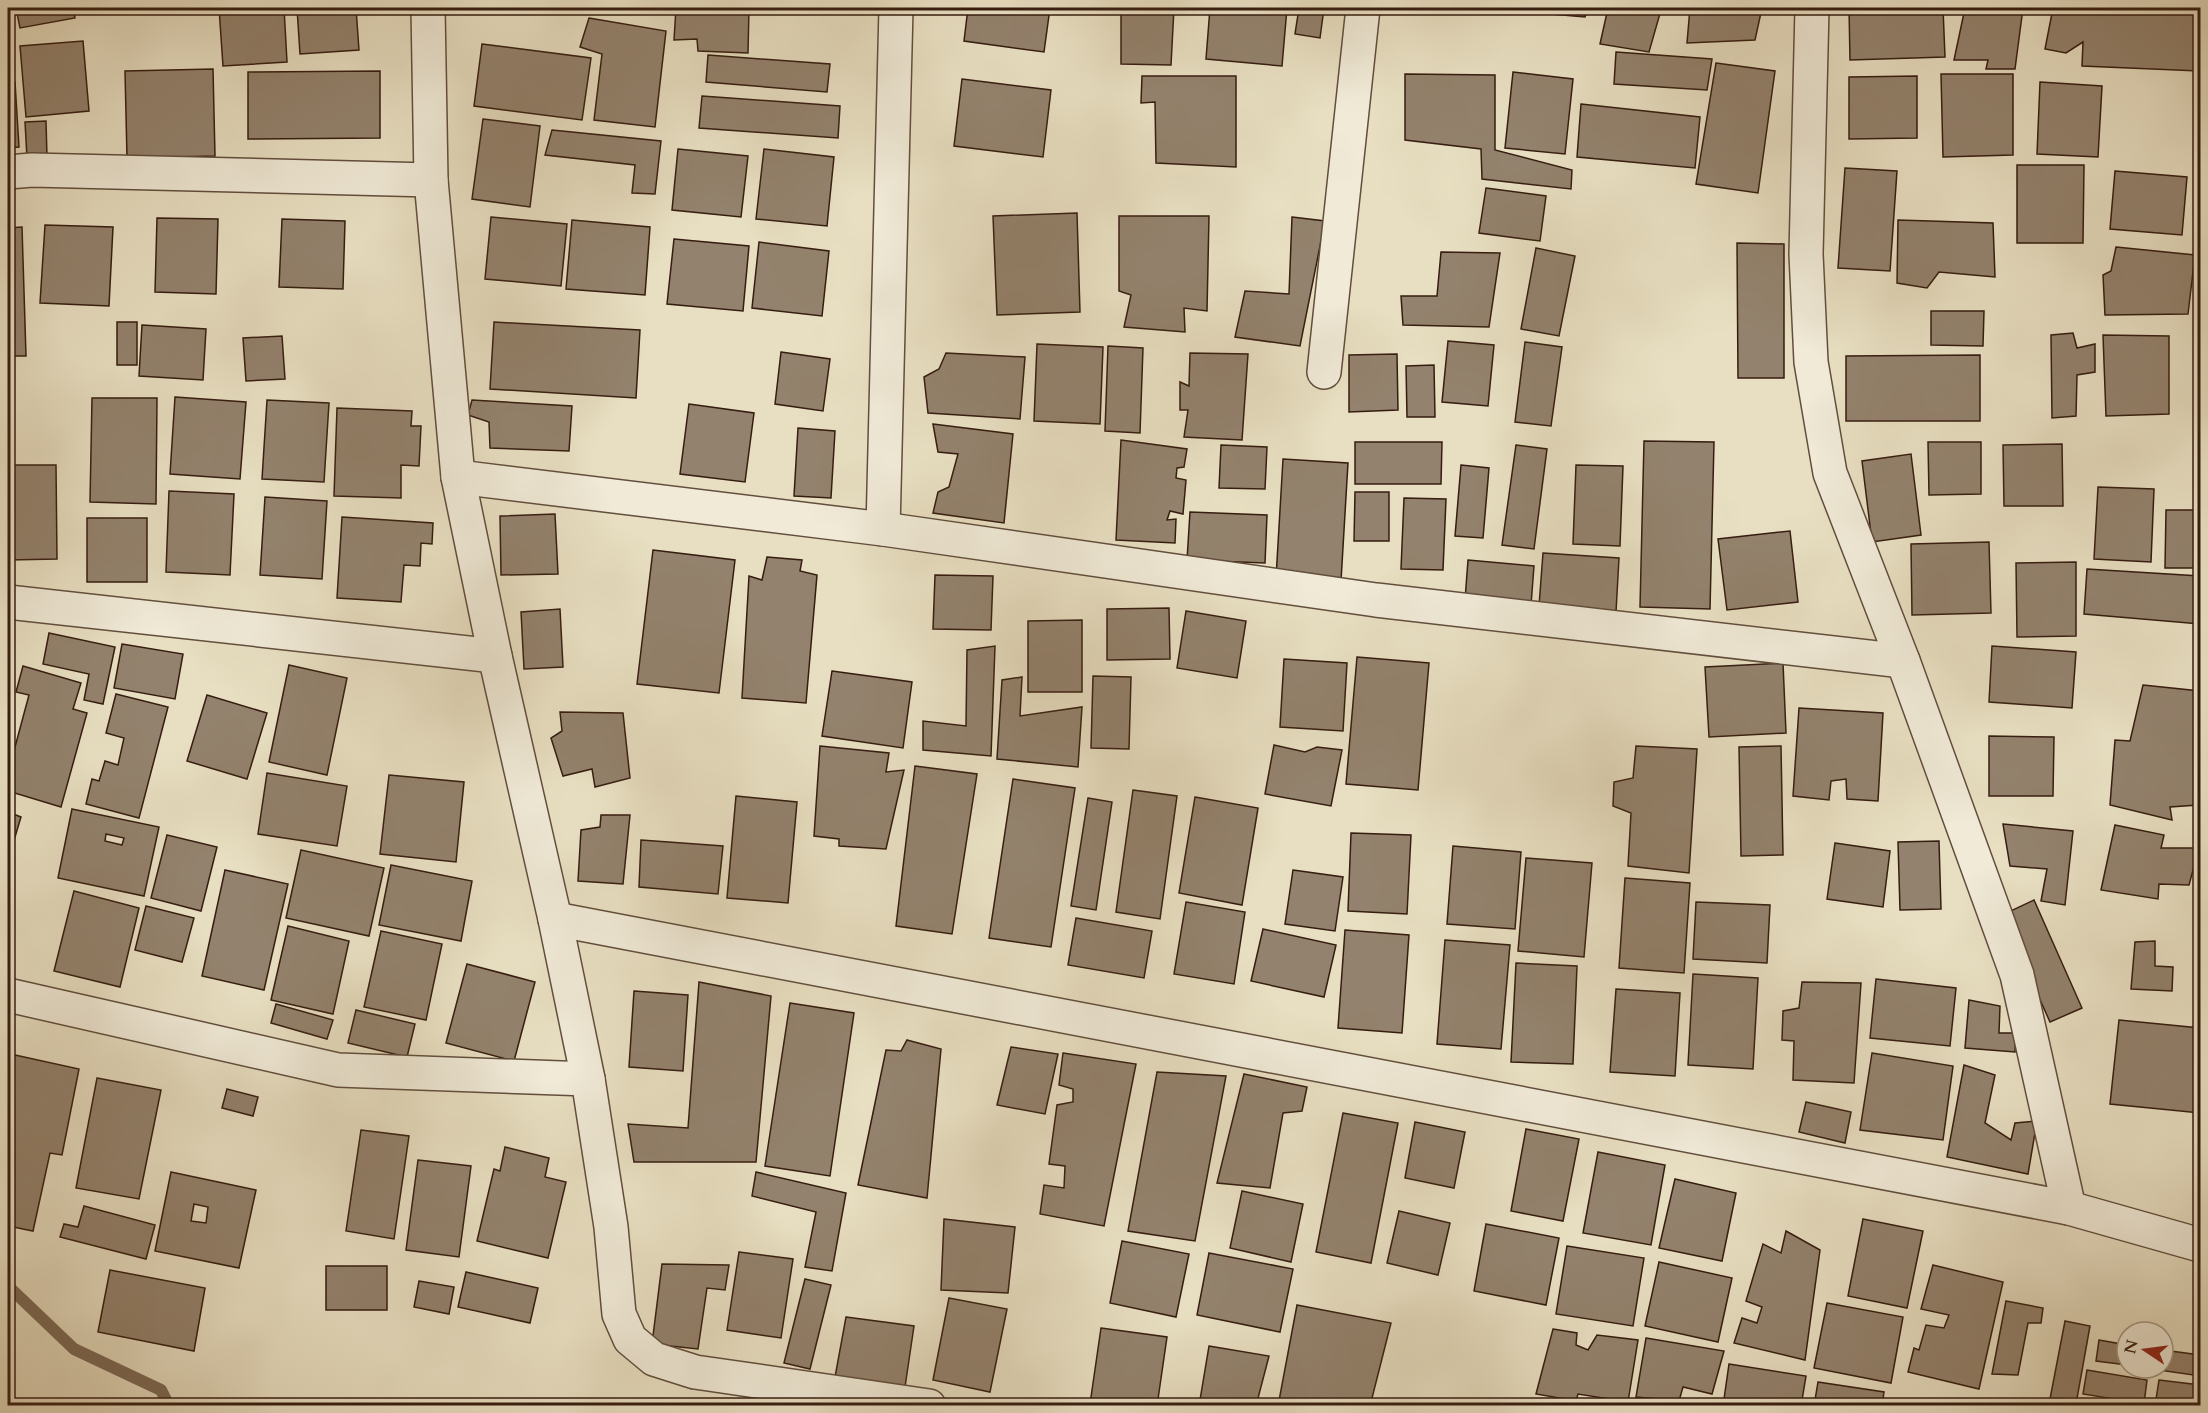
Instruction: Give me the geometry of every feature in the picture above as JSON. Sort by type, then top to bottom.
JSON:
[{"type":"street","points":[[428,8],[430,180],[458,477],[588,1079],[611,1227],[619,1314],[630,1339],[654,1359],[695,1372],[929,1406]]},
{"type":"street","points":[[883,529],[896,8]]},
{"type":"street","points":[[1324,372],[1363,8]]},
{"type":"street","points":[[1812,8],[1806,254],[1811,362],[1830,473],[1903,662],[2017,975],[2068,1208]]},
{"type":"street","points":[[8,172],[32,170],[430,180]]},
{"type":"street","points":[[458,477],[883,529],[1376,600],[1903,662]]},
{"type":"street","points":[[8,602],[495,656]]},
{"type":"street","points":[[555,919],[2068,1208],[2200,1245]]},
{"type":"street","points":[[8,995],[338,1070],[588,1079]]},
{"type":"building","points":[[8,8],[10,8],[13,42],[8,43]]},
{"type":"building","points":[[16,8],[73,8],[75,18],[20,28]]},
{"type":"building","points":[[219,8],[284,8],[287,62],[223,66]]},
{"type":"building","points":[[297,8],[356,8],[359,50],[300,54]]},
{"type":"building","points":[[676,8],[749,8],[748,53],[698,51],[697,39],[674,40]]},
{"type":"building","points":[[968,8],[1050,8],[1044,52],[964,41]]},
{"type":"building","points":[[1121,8],[1174,8],[1171,65],[1121,64]]},
{"type":"building","points":[[1210,8],[1287,8],[1282,66],[1206,59]]},
{"type":"building","points":[[1299,8],[1324,8],[1320,38],[1295,34]]},
{"type":"building","points":[[1504,8],[1588,8],[1585,17],[1504,10]]},
{"type":"building","points":[[1608,8],[1661,10],[1649,52],[1600,44]]},
{"type":"building","points":[[1690,8],[1762,8],[1755,40],[1687,43]]},
{"type":"building","points":[[1849,8],[1943,8],[1945,57],[1850,60]]},
{"type":"building","points":[[1965,8],[2023,8],[2015,69],[1986,69],[1988,60],[1954,60]]},
{"type":"building","points":[[2053,8],[2200,8],[2199,71],[2082,66],[2083,42],[2066,53],[2045,49]]},
{"type":"building","points":[[589,18],[666,31],[655,127],[594,120],[602,54],[580,47]]},
{"type":"building","points":[[83,41],[89,111],[26,117],[20,46]]},
{"type":"building","points":[[482,44],[591,58],[582,120],[474,106]]},
{"type":"building","points":[[1616,52],[1712,59],[1707,90],[1614,84]]},
{"type":"building","points":[[708,55],[830,64],[827,92],[706,82]]},
{"type":"building","points":[[1716,63],[1775,71],[1758,193],[1696,184]]},
{"type":"building","points":[[213,69],[215,156],[127,158],[125,71]]},
{"type":"building","points":[[380,71],[380,138],[248,139],[248,72]]},
{"type":"building","points":[[1513,72],[1573,79],[1565,154],[1505,148]]},
{"type":"building","points":[[1405,74],[1495,75],[1495,150],[1572,170],[1571,189],[1482,179],[1481,149],[1405,140]]},
{"type":"building","points":[[1941,74],[2013,74],[2013,155],[1943,157]]},
{"type":"building","points":[[1142,76],[1236,76],[1236,167],[1156,163],[1155,102],[1141,103]]},
{"type":"building","points":[[1917,76],[1917,138],[1849,139],[1849,77]]},
{"type":"building","points":[[962,79],[1051,90],[1043,157],[954,146]]},
{"type":"building","points":[[15,82],[19,147],[8,148],[8,83]]},
{"type":"building","points":[[2040,82],[2102,86],[2098,157],[2037,154]]},
{"type":"building","points":[[702,96],[840,106],[838,138],[699,128]]},
{"type":"building","points":[[1581,104],[1700,117],[1695,168],[1577,157]]},
{"type":"building","points":[[483,119],[540,126],[530,207],[472,199]]},
{"type":"building","points":[[46,121],[47,157],[27,158],[25,122]]},
{"type":"building","points":[[552,130],[661,141],[655,194],[632,193],[635,165],[545,155]]},
{"type":"building","points":[[678,149],[748,156],[741,217],[672,210]]},
{"type":"building","points":[[764,149],[834,157],[827,226],[756,219]]},
{"type":"building","points":[[2017,165],[2084,165],[2083,243],[2017,243]]},
{"type":"building","points":[[1845,168],[1897,171],[1890,271],[1838,268]]},
{"type":"building","points":[[2115,171],[2187,177],[2182,235],[2110,229]]},
{"type":"building","points":[[1486,188],[1546,196],[1540,241],[1479,233]]},
{"type":"building","points":[[1077,213],[1080,312],[997,315],[993,216]]},
{"type":"building","points":[[1119,216],[1209,216],[1207,311],[1184,308],[1185,332],[1124,327],[1131,295],[1119,291]]},
{"type":"building","points":[[491,217],[567,224],[561,286],[485,279]]},
{"type":"building","points":[[1292,217],[1325,221],[1300,346],[1235,337],[1245,291],[1289,294]]},
{"type":"building","points":[[157,218],[218,219],[216,294],[155,292]]},
{"type":"building","points":[[282,219],[345,221],[343,289],[279,287]]},
{"type":"building","points":[[572,220],[650,227],[645,295],[566,289]]},
{"type":"building","points":[[1898,220],[1993,223],[1995,277],[1939,272],[1927,288],[1897,283]]},
{"type":"building","points":[[45,225],[113,227],[109,306],[40,303]]},
{"type":"building","points":[[22,227],[26,356],[8,356],[8,228]]},
{"type":"building","points":[[674,239],[749,246],[743,311],[667,304]]},
{"type":"building","points":[[759,242],[829,251],[822,316],[752,308]]},
{"type":"building","points":[[1737,243],[1784,244],[1784,378],[1738,378]]},
{"type":"building","points":[[2116,247],[2195,255],[2188,314],[2105,315],[2103,275],[2111,271]]},
{"type":"building","points":[[1536,248],[1575,256],[1559,336],[1521,329]]},
{"type":"building","points":[[1441,252],[1500,253],[1489,327],[1403,325],[1401,296],[1437,296]]},
{"type":"building","points":[[1931,311],[1984,311],[1983,346],[1931,345]]},
{"type":"building","points":[[117,322],[137,322],[137,365],[117,365]]},
{"type":"building","points":[[494,322],[640,330],[636,398],[490,389]]},
{"type":"building","points":[[142,325],[206,329],[203,380],[139,376]]},
{"type":"building","points":[[2073,333],[2077,348],[2095,344],[2095,372],[2077,375],[2076,416],[2052,418],[2051,335]]},
{"type":"building","points":[[2103,335],[2169,336],[2169,414],[2106,416]]},
{"type":"building","points":[[282,336],[285,379],[246,381],[243,338]]},
{"type":"building","points":[[1448,341],[1494,345],[1488,406],[1442,402]]},
{"type":"building","points":[[1525,342],[1562,347],[1551,426],[1515,422]]},
{"type":"building","points":[[1037,344],[1103,347],[1100,424],[1034,421]]},
{"type":"building","points":[[1108,346],[1143,348],[1140,433],[1105,431]]},
{"type":"building","points":[[781,352],[830,359],[823,411],[775,404]]},
{"type":"building","points":[[946,353],[1025,357],[1020,419],[928,413],[924,377],[939,369]]},
{"type":"building","points":[[1190,353],[1248,354],[1242,440],[1184,437],[1188,410],[1180,410],[1180,382],[1189,386]]},
{"type":"building","points":[[1397,354],[1398,410],[1349,412],[1349,355]]},
{"type":"building","points":[[1980,355],[1980,421],[1846,421],[1846,356]]},
{"type":"building","points":[[1434,365],[1435,417],[1407,417],[1406,366]]},
{"type":"building","points":[[175,397],[246,402],[240,479],[170,474]]},
{"type":"building","points":[[92,398],[157,398],[156,504],[90,502]]},
{"type":"building","points":[[267,400],[329,403],[324,482],[262,479]]},
{"type":"building","points":[[472,400],[572,406],[569,451],[490,448],[489,422],[468,415]]},
{"type":"building","points":[[689,404],[754,413],[745,482],[680,474]]},
{"type":"building","points":[[337,408],[412,411],[411,426],[421,426],[419,466],[401,465],[401,498],[334,496]]},
{"type":"building","points":[[933,424],[1013,434],[1004,523],[933,513],[938,492],[949,487],[958,454],[938,452]]},
{"type":"building","points":[[798,428],[835,431],[831,498],[794,496]]},
{"type":"building","points":[[1121,440],[1187,449],[1184,467],[1177,468],[1176,478],[1186,480],[1183,514],[1170,511],[1167,520],[1176,519],[1175,543],[1116,540]]},
{"type":"building","points":[[1644,441],[1714,442],[1710,609],[1640,607]]},
{"type":"building","points":[[1355,442],[1442,442],[1441,484],[1355,484]]},
{"type":"building","points":[[1928,442],[1981,442],[1981,494],[1929,495]]},
{"type":"building","points":[[2062,444],[2063,506],[2004,506],[2003,445]]},
{"type":"building","points":[[1221,445],[1267,447],[1265,489],[1219,488]]},
{"type":"building","points":[[1516,445],[1547,449],[1534,549],[1502,545]]},
{"type":"building","points":[[1911,454],[1921,535],[1872,542],[1862,461]]},
{"type":"building","points":[[1283,459],[1348,463],[1341,581],[1276,578]]},
{"type":"building","points":[[8,465],[56,465],[57,559],[8,560]]},
{"type":"building","points":[[1461,465],[1489,468],[1483,538],[1455,536]]},
{"type":"building","points":[[1576,465],[1623,466],[1620,546],[1573,544]]},
{"type":"building","points":[[2098,487],[2154,489],[2151,562],[2094,559]]},
{"type":"building","points":[[169,491],[234,494],[230,575],[166,572]]},
{"type":"building","points":[[1355,492],[1389,492],[1389,541],[1354,541]]},
{"type":"building","points":[[265,497],[327,501],[322,579],[260,575]]},
{"type":"building","points":[[1404,498],[1446,499],[1443,570],[1401,569]]},
{"type":"building","points":[[2166,510],[2200,510],[2200,568],[2165,568]]},
{"type":"building","points":[[1190,512],[1267,515],[1265,563],[1187,560]]},
{"type":"building","points":[[555,514],[558,574],[501,575],[500,516]]},
{"type":"building","points":[[342,517],[433,523],[432,544],[421,543],[420,566],[404,565],[401,602],[337,598]]},
{"type":"building","points":[[87,518],[147,518],[147,582],[87,582]]},
{"type":"building","points":[[1790,531],[1798,602],[1727,610],[1718,539]]},
{"type":"building","points":[[1989,542],[1991,613],[1912,615],[1911,544]]},
{"type":"building","points":[[653,550],[735,560],[719,693],[637,684]]},
{"type":"building","points":[[1543,553],[1619,558],[1616,612],[1539,606]]},
{"type":"building","points":[[767,557],[802,560],[800,571],[817,575],[806,703],[742,698],[749,576],[762,580]]},
{"type":"building","points":[[1468,560],[1534,566],[1531,605],[1465,600]]},
{"type":"building","points":[[2076,562],[2076,636],[2017,637],[2016,563]]},
{"type":"building","points":[[2087,569],[2200,576],[2200,624],[2084,614]]},
{"type":"building","points":[[935,575],[993,576],[991,630],[933,629]]},
{"type":"building","points":[[1169,608],[1170,659],[1107,660],[1107,609]]},
{"type":"building","points":[[560,609],[563,667],[524,669],[521,612]]},
{"type":"building","points":[[1186,611],[1246,621],[1237,678],[1177,668]]},
{"type":"building","points":[[1082,620],[1082,692],[1028,692],[1028,621]]},
{"type":"building","points":[[49,633],[115,647],[103,704],[84,700],[89,674],[43,664]]},
{"type":"building","points":[[122,644],[183,654],[175,699],[114,688]]},
{"type":"building","points":[[995,646],[991,756],[923,750],[923,721],[966,726],[967,650]]},
{"type":"building","points":[[1992,646],[2076,652],[2072,708],[1989,702]]},
{"type":"building","points":[[1357,657],[1429,663],[1418,790],[1346,784]]},
{"type":"building","points":[[1284,659],[1347,663],[1343,731],[1280,727]]},
{"type":"building","points":[[1783,663],[1786,733],[1709,737],[1705,667]]},
{"type":"building","points":[[289,665],[347,678],[327,775],[269,762]]},
{"type":"building","points":[[23,666],[81,683],[73,709],[87,713],[61,807],[8,791],[8,773],[29,695],[16,692]]},
{"type":"building","points":[[832,671],[912,682],[903,748],[822,736]]},
{"type":"building","points":[[1093,676],[1131,677],[1129,749],[1091,748]]},
{"type":"building","points":[[1022,677],[1020,716],[1082,707],[1078,767],[997,759],[1002,680]]},
{"type":"building","points":[[8,682],[13,683],[8,705]]},
{"type":"building","points":[[2143,685],[2200,691],[2198,805],[2170,807],[2172,820],[2110,805],[2115,740],[2130,741]]},
{"type":"building","points":[[116,694],[168,707],[139,818],[86,804],[92,779],[99,781],[105,761],[118,765],[124,738],[106,733]]},
{"type":"building","points":[[207,695],[267,713],[247,779],[187,761]]},
{"type":"building","points":[[1799,708],[1883,713],[1878,801],[1847,799],[1846,779],[1831,781],[1829,800],[1793,796]]},
{"type":"building","points":[[560,712],[623,713],[630,778],[595,787],[592,769],[563,776],[551,738],[562,731]]},
{"type":"building","points":[[1989,736],[2054,737],[2053,796],[1989,796]]},
{"type":"building","points":[[1274,745],[1305,752],[1317,747],[1342,750],[1331,806],[1265,794]]},
{"type":"building","points":[[820,746],[889,753],[886,772],[904,770],[886,849],[839,846],[839,839],[814,836]]},
{"type":"building","points":[[1636,746],[1697,749],[1689,873],[1628,866],[1631,813],[1613,806],[1614,782],[1633,778]]},
{"type":"building","points":[[1781,746],[1783,855],[1741,856],[1739,747]]},
{"type":"building","points":[[915,766],[977,774],[952,934],[896,926]]},
{"type":"building","points":[[267,773],[347,786],[337,846],[258,834]]},
{"type":"building","points":[[389,775],[464,782],[456,862],[380,854]]},
{"type":"building","points":[[1013,779],[1075,788],[1051,947],[989,938]]},
{"type":"building","points":[[1133,790],[1177,796],[1160,919],[1116,912]]},
{"type":"building","points":[[736,796],[797,802],[788,903],[727,898]]},
{"type":"building","points":[[1195,797],[1258,808],[1242,905],[1179,893]]},
{"type":"building","points":[[1088,798],[1112,802],[1096,910],[1071,906]]},
{"type":"building","points":[[72,809],[159,827],[144,896],[58,878]],"holes":[[[106,834],[124,838],[122,845],[105,841]]]},
{"type":"building","points":[[8,812],[21,817],[9,857],[8,856]]},
{"type":"building","points":[[601,815],[630,815],[623,884],[578,881],[581,830],[600,827]]},
{"type":"building","points":[[2003,824],[2073,831],[2065,905],[2041,901],[2047,869],[2010,866]]},
{"type":"building","points":[[2115,825],[2164,835],[2161,848],[2199,848],[2189,885],[2159,884],[2158,899],[2101,890]]},
{"type":"building","points":[[1351,833],[1411,835],[1407,914],[1348,911]]},
{"type":"building","points":[[167,835],[217,847],[201,911],[151,898]]},
{"type":"building","points":[[641,840],[723,846],[718,894],[639,887]]},
{"type":"building","points":[[1939,841],[1941,909],[1900,910],[1898,842]]},
{"type":"building","points":[[1835,843],[1890,851],[1883,907],[1827,899]]},
{"type":"building","points":[[1453,846],[1521,852],[1515,929],[1447,924]]},
{"type":"building","points":[[301,850],[384,868],[369,936],[286,918]]},
{"type":"building","points":[[1526,858],[1592,863],[1584,957],[1518,951]]},
{"type":"building","points":[[391,865],[472,881],[461,941],[379,925]]},
{"type":"building","points":[[225,870],[288,884],[264,990],[202,976]]},
{"type":"building","points":[[1293,870],[1343,877],[1335,931],[1285,924]]},
{"type":"building","points":[[1625,878],[1690,883],[1684,973],[1619,968]]},
{"type":"building","points":[[74,891],[139,908],[120,987],[54,971]]},
{"type":"building","points":[[2034,900],[2082,1008],[2050,1022],[2002,915]]},
{"type":"building","points":[[1186,902],[1245,912],[1234,984],[1174,974]]},
{"type":"building","points":[[1696,902],[1770,905],[1767,963],[1693,959]]},
{"type":"building","points":[[146,906],[194,918],[182,962],[135,950]]},
{"type":"building","points":[[1076,918],[1152,931],[1144,978],[1068,965]]},
{"type":"building","points":[[288,926],[349,941],[333,1014],[271,1000]]},
{"type":"building","points":[[1263,929],[1336,945],[1324,997],[1251,981]]},
{"type":"building","points":[[1345,930],[1409,935],[1402,1033],[1338,1028]]},
{"type":"building","points":[[381,931],[442,944],[426,1020],[364,1007]]},
{"type":"building","points":[[1445,940],[1510,945],[1501,1049],[1437,1044]]},
{"type":"building","points":[[2155,941],[2155,966],[2173,967],[2172,991],[2131,989],[2135,942]]},
{"type":"building","points":[[1516,963],[1577,966],[1573,1064],[1511,1062]]},
{"type":"building","points":[[467,964],[535,982],[514,1061],[446,1043]]},
{"type":"building","points":[[1693,974],[1758,978],[1753,1069],[1688,1065]]},
{"type":"building","points":[[1876,979],[1956,988],[1950,1046],[1870,1038]]},
{"type":"building","points":[[699,982],[771,996],[756,1162],[634,1162],[628,1124],[688,1128]]},
{"type":"building","points":[[1802,982],[1861,983],[1854,1083],[1793,1080],[1794,1041],[1782,1040],[1783,1011],[1799,1008]]},
{"type":"building","points":[[1616,989],[1680,993],[1675,1076],[1610,1072]]},
{"type":"building","points":[[634,991],[688,995],[683,1071],[629,1067]]},
{"type":"building","points":[[1969,1000],[2000,1006],[1999,1033],[2016,1033],[2015,1052],[1965,1048]]},
{"type":"building","points":[[790,1003],[854,1013],[830,1176],[765,1166]]},
{"type":"building","points":[[276,1004],[333,1020],[327,1039],[271,1023]]},
{"type":"building","points":[[356,1010],[415,1024],[407,1057],[348,1043]]},
{"type":"building","points":[[2119,1020],[2200,1028],[2200,1113],[2110,1104]]},
{"type":"building","points":[[907,1040],[941,1049],[927,1198],[858,1185],[886,1050],[901,1051]]},
{"type":"building","points":[[1011,1047],[1058,1054],[1045,1114],[997,1105]]},
{"type":"building","points":[[1063,1053],[1136,1064],[1104,1226],[1040,1214],[1044,1185],[1064,1188],[1065,1166],[1049,1164],[1057,1105],[1073,1102],[1073,1089],[1059,1085]]},
{"type":"building","points":[[1872,1053],[1953,1066],[1943,1140],[1860,1130]]},
{"type":"building","points":[[15,1055],[79,1069],[62,1155],[50,1153],[33,1231],[8,1226],[8,1093]]},
{"type":"building","points":[[1964,1065],[1995,1075],[1985,1123],[2011,1140],[2015,1123],[2037,1121],[2028,1174],[1947,1157]]},
{"type":"building","points":[[1157,1072],[1226,1076],[1195,1241],[1128,1231]]},
{"type":"building","points":[[1244,1074],[1307,1087],[1302,1111],[1283,1113],[1270,1188],[1217,1183]]},
{"type":"building","points":[[97,1078],[161,1090],[139,1199],[76,1188]]},
{"type":"building","points":[[227,1089],[258,1097],[253,1116],[222,1108]]},
{"type":"building","points":[[1806,1102],[1851,1112],[1845,1143],[1799,1132]]},
{"type":"building","points":[[1343,1113],[1398,1123],[1371,1263],[1316,1252]]},
{"type":"building","points":[[1415,1122],[1465,1132],[1454,1188],[1405,1178]]},
{"type":"building","points":[[1526,1129],[1579,1139],[1563,1221],[1511,1211]]},
{"type":"building","points":[[361,1130],[409,1136],[394,1239],[346,1231]]},
{"type":"building","points":[[505,1147],[549,1158],[545,1177],[566,1182],[548,1258],[477,1241],[494,1169],[500,1171]]},
{"type":"building","points":[[1598,1152],[1665,1165],[1651,1245],[1583,1233]]},
{"type":"building","points":[[418,1160],[471,1166],[459,1257],[406,1250]]},
{"type":"building","points":[[171,1172],[256,1190],[239,1268],[155,1251]],"holes":[[[194,1204],[208,1207],[206,1223],[191,1221]]]},
{"type":"building","points":[[756,1172],[846,1193],[832,1271],[805,1267],[816,1212],[752,1196]]},
{"type":"building","points":[[1675,1179],[1736,1193],[1722,1261],[1659,1248]]},
{"type":"building","points":[[1242,1191],[1303,1204],[1291,1262],[1230,1248]]},
{"type":"building","points":[[84,1206],[155,1225],[146,1259],[60,1237],[64,1224],[78,1227]]},
{"type":"building","points":[[1399,1211],[1450,1223],[1438,1275],[1387,1263]]},
{"type":"building","points":[[944,1219],[1015,1227],[1008,1293],[941,1290]]},
{"type":"building","points":[[1863,1219],[1923,1231],[1907,1308],[1848,1296]]},
{"type":"building","points":[[1486,1224],[1559,1238],[1546,1305],[1474,1291]]},
{"type":"building","points":[[1786,1231],[1820,1250],[1805,1360],[1734,1343],[1742,1318],[1757,1323],[1762,1307],[1746,1301],[1763,1244],[1781,1253]]},
{"type":"building","points":[[1122,1241],[1189,1254],[1176,1317],[1110,1303]]},
{"type":"building","points":[[1567,1246],[1644,1258],[1633,1326],[1556,1314]]},
{"type":"building","points":[[739,1252],[793,1259],[781,1338],[727,1330]]},
{"type":"building","points":[[1209,1253],[1293,1269],[1280,1332],[1197,1315]]},
{"type":"building","points":[[1659,1262],[1732,1278],[1718,1342],[1645,1326]]},
{"type":"building","points":[[662,1264],[729,1265],[725,1290],[707,1288],[698,1349],[652,1344]]},
{"type":"building","points":[[1933,1265],[2003,1282],[1979,1389],[1908,1372],[1914,1348],[1919,1350],[1926,1325],[1944,1328],[1949,1315],[1921,1309]]},
{"type":"building","points":[[326,1266],[387,1266],[387,1310],[326,1310]]},
{"type":"building","points":[[110,1270],[205,1288],[194,1351],[98,1332]]},
{"type":"building","points":[[466,1272],[538,1288],[530,1323],[458,1307]]},
{"type":"building","points":[[805,1279],[831,1285],[810,1369],[784,1363]]},
{"type":"building","points":[[419,1281],[454,1287],[449,1314],[414,1307]]},
{"type":"building","points":[[949,1298],[1007,1309],[990,1392],[933,1380]]},
{"type":"building","points":[[2006,1301],[2043,1308],[2041,1323],[2028,1323],[2018,1375],[1992,1374]]},
{"type":"building","points":[[1827,1303],[1903,1317],[1891,1383],[1814,1368]]},
{"type":"building","points":[[1297,1305],[1391,1323],[1370,1406],[1278,1406]]},
{"type":"building","points":[[846,1317],[914,1326],[905,1387],[835,1377]]},
{"type":"building","points":[[2065,1321],[2090,1326],[2076,1404],[2050,1399]]},
{"type":"building","points":[[1101,1328],[1167,1337],[1157,1406],[1090,1404]]},
{"type":"building","points":[[1553,1329],[1577,1333],[1576,1345],[1588,1350],[1597,1335],[1638,1340],[1628,1402],[1578,1394],[1576,1401],[1536,1394]]},
{"type":"building","points":[[1646,1338],[1724,1351],[1712,1394],[1683,1387],[1679,1401],[1636,1397]]},
{"type":"building","points":[[2099,1340],[2115,1343],[2115,1363],[2096,1361]]},
{"type":"building","points":[[1209,1346],[1269,1356],[1257,1402],[1271,1402],[1270,1406],[1199,1406]]},
{"type":"building","points":[[2175,1352],[2200,1355],[2200,1376],[2175,1372]]},
{"type":"building","points":[[1729,1364],[1806,1376],[1801,1406],[1723,1406]]},
{"type":"building","points":[[2087,1370],[2115,1375],[2115,1380],[2147,1380],[2144,1404],[2083,1394]]},
{"type":"building","points":[[2159,1380],[2200,1385],[2200,1406],[2155,1406]]},
{"type":"building","points":[[1818,1382],[1884,1392],[1882,1406],[1814,1406]]},
{"type":"waterway","points":[[8,1286],[74,1349],[161,1390],[169,1406]]}]
